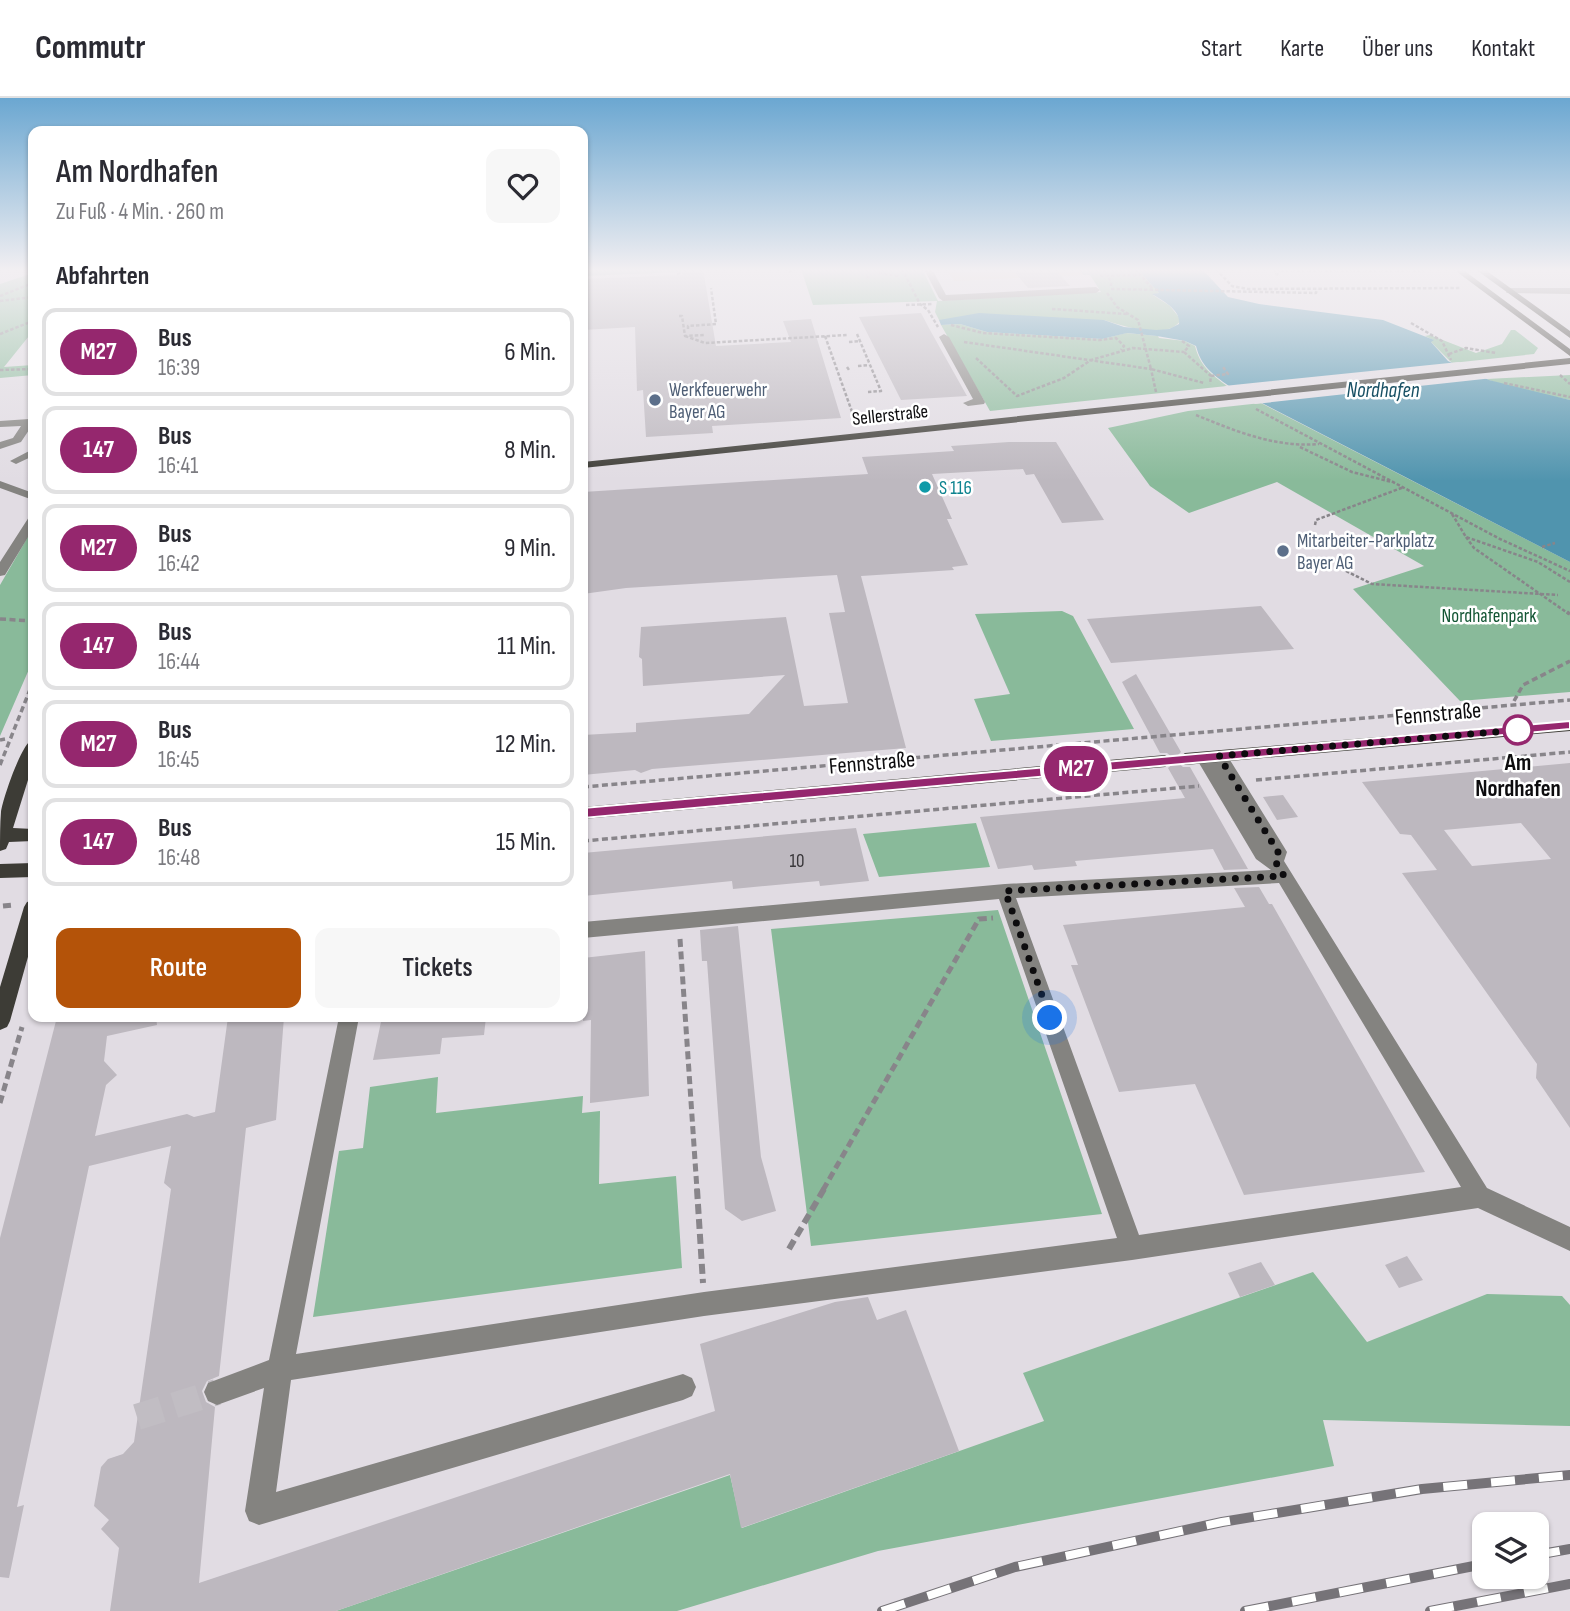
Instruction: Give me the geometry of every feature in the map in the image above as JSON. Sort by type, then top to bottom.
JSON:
[{"type":"main road","points":[[1552,340],[1570,353]]},
{"type":"main road","points":[[1502,363],[1570,361]]},
{"type":"main road","name":"Sellerstraße","points":[[588,464],[1200,399],[1502,363]]},
{"type":"main road","name":"Fennstraße","points":[[1185,759],[1570,726]]},
{"type":"main road","points":[[28,759],[1,838],[28,835]]},
{"type":"main road","name":"Fennstraße","points":[[588,813],[1165,761]]},
{"type":"main road","points":[[0,871],[28,870]]},
{"type":"main road","points":[[0,1021],[24,906]]},
{"type":"street","points":[[947,340],[980,402],[968,403]]},
{"type":"street","points":[[0,425],[27,423]]},
{"type":"street","points":[[3,445],[27,423]]},
{"type":"street","points":[[16,461],[28,455]]},
{"type":"street","points":[[0,476],[28,483]]},
{"type":"street","points":[[0,484],[28,495]]},
{"type":"street","points":[[0,572],[28,528]]},
{"type":"street","points":[[1211,757],[1228,783],[1262,854],[1280,868],[1479,1196],[1570,1239]]},
{"type":"street","points":[[588,930],[1280,868]]},
{"type":"street","points":[[1005,891],[1132,1248]]},
{"type":"street","points":[[348,1022],[280,1369],[259,1511],[684,1387]]},
{"type":"street","points":[[217,1392],[280,1369],[704,1304],[1132,1248],[1479,1196]]},
{"type":"path","points":[[700,340],[705,343],[773,340]]},
{"type":"path","points":[[826,340],[857,427]]},
{"type":"path","points":[[1118,340],[1124,346],[1120,352]]},
{"type":"path","points":[[1143,340],[1159,396]]},
{"type":"path","points":[[1439,340],[1449,354],[1466,348],[1496,353],[1502,363]]},
{"type":"path","points":[[849,342],[860,341],[881,391],[868,392]]},
{"type":"path","points":[[1182,341],[1189,346],[1184,352]]},
{"type":"path","points":[[1120,352],[1091,360],[1064,378],[1017,396],[958,342],[1091,360],[1151,369],[1212,386],[1211,376],[1184,352],[1133,348],[1120,352]]},
{"type":"path","points":[[858,366],[869,365]]},
{"type":"path","points":[[1211,376],[1228,374],[1223,367]]},
{"type":"path","points":[[0,370],[28,369]]},
{"type":"path","points":[[1499,382],[1570,397]]},
{"type":"path","points":[[1248,405],[1540,560],[1570,582]]},
{"type":"path","points":[[1196,415],[1251,437],[1296,444],[1320,444]]},
{"type":"path","points":[[1296,444],[1337,466],[1372,479],[1395,482]]},
{"type":"path","points":[[1315,525],[1316,520],[1404,487]]},
{"type":"path","points":[[1449,511],[1474,548],[1570,614]]},
{"type":"path","points":[[1466,537],[1570,571]]},
{"type":"path","points":[[1542,547],[1555,544]]},
{"type":"path","points":[[1346,571],[1372,584],[1558,596]]},
{"type":"path","points":[[0,619],[28,621]]},
{"type":"path","points":[[1514,701],[1523,685],[1570,661]]},
{"type":"path","points":[[0,765],[28,695]]},
{"type":"path","points":[[588,787],[1570,700]]},
{"type":"path","points":[[588,841],[1570,752]]},
{"type":"path","points":[[3,906],[24,906]]},
{"type":"path","points":[[789,1249],[979,919],[1014,916]]},
{"type":"path","points":[[679,921],[704,1304]]},
{"type":"path","points":[[0,1103],[23,1023]]},
{"type":"green space","points":[[0,340],[26,340],[4,367],[28,365],[28,375],[0,378]]},
{"type":"green space","points":[[949,340],[1185,341],[1195,346],[1207,369],[1227,386],[990,411]]},
{"type":"green space","points":[[1442,340],[1476,353],[1502,344],[1505,340],[1527,340],[1538,348],[1534,354],[1452,363],[1430,341]]},
{"type":"green space","points":[[1570,375],[1570,400],[1512,388],[1486,379]]},
{"type":"green space","name":"Nordhafenpark","points":[[1261,403],[1570,562],[1570,692],[1460,701],[1353,589],[1424,566],[1277,482],[1189,513],[1150,486],[1108,428],[1188,411]]},
{"type":"green space","points":[[28,537],[28,672],[0,736],[0,585]]},
{"type":"green space","points":[[1062,611],[1073,616],[1134,729],[991,741],[974,699],[1010,694],[975,614]]},
{"type":"green space","points":[[976,823],[990,867],[879,877],[863,834]]},
{"type":"green space","points":[[998,910],[1102,1214],[811,1246],[771,929]]},
{"type":"green space","points":[[438,1077],[436,1113],[583,1096],[582,1113],[600,1111],[599,1184],[676,1176],[682,1268],[313,1317],[339,1151],[363,1148],[370,1087]]},
{"type":"green space","points":[[1313,1272],[1367,1342],[1487,1294],[1562,1296],[1570,1305],[1570,1426],[1323,1420],[1334,1466],[878,1551],[677,1611],[336,1611],[730,1475],[742,1528],[1044,1421],[1023,1373]]},
{"type":"water","name":"Nordhafen","points":[[1177,340],[1433,340],[1431,342],[1448,361],[1489,380],[1570,400],[1570,562],[1229,386],[1208,369],[1196,346]]},
{"type":"pier","points":[[1459,362],[1493,378],[1255,404],[1224,386]]},
{"type":"building","points":[[635,340],[715,340],[716,346],[817,340],[841,418],[712,426],[713,433],[646,437],[643,390],[637,391]]},
{"type":"building","points":[[870,340],[936,340],[967,396],[901,400]]},
{"type":"building","points":[[1056,442],[1104,520],[1062,523],[1034,474],[1026,475],[1023,469],[932,474],[952,519],[947,519],[968,565],[952,567],[954,570],[861,576],[906,748],[652,769],[641,773],[635,770],[588,775],[588,735],[636,732],[636,723],[749,714],[785,675],[643,686],[642,659],[639,657],[641,627],[786,617],[804,706],[848,703],[829,613],[845,612],[837,575],[626,588],[588,593],[588,492],[868,474],[862,457],[954,451],[951,446]]},
{"type":"building","points":[[1261,606],[1294,649],[1111,663],[1087,619]]},
{"type":"building","points":[[1136,674],[1181,752],[1174,759],[1167,753],[1160,753],[1122,682]]},
{"type":"building","points":[[1176,761],[1183,767],[1190,767],[1248,869],[1224,870],[1213,849],[1075,861],[1077,866],[1034,870],[1032,865],[998,869],[980,817],[1185,798],[1168,768]]},
{"type":"building","points":[[1570,763],[1570,1128],[1536,1078],[1537,1064],[1402,873],[1437,870],[1411,835],[1400,834],[1362,782]],"holes":[[[1521,823],[1551,859],[1472,866],[1444,830]]]},
{"type":"building","points":[[1283,795],[1298,817],[1277,820],[1263,797]]},
{"type":"building","points":[[856,828],[869,881],[820,886],[819,881],[733,889],[732,881],[588,895],[588,853]]},
{"type":"building","points":[[1259,887],[1269,904],[1272,904],[1425,1172],[1244,1195],[1195,1084],[1119,1092],[1071,965],[1078,965],[1063,925],[1245,907],[1234,888]]},
{"type":"building","points":[[738,926],[761,1157],[776,1211],[742,1221],[725,1209],[707,961],[702,961],[700,930]]},
{"type":"building","points":[[645,951],[649,1096],[590,1103],[591,1020],[588,1020],[588,957]]},
{"type":"building","points":[[56,1022],[157,1022],[157,1025],[107,1036],[104,1061],[117,1075],[106,1085],[95,1136],[187,1114],[194,1117],[215,1112],[227,1022],[284,1022],[276,1120],[246,1128],[219,1376],[207,1381],[202,1391],[206,1402],[215,1407],[199,1583],[715,1411],[700,1344],[835,1302],[868,1297],[877,1320],[906,1310],[959,1451],[741,1528],[730,1474],[336,1611],[110,1611],[119,1548],[101,1529],[109,1520],[94,1506],[101,1467],[108,1459],[123,1454],[134,1442],[171,1189],[164,1183],[171,1146],[89,1166],[17,1507],[24,1505],[9,1578],[0,1577],[0,1238]]},
{"type":"building","points":[[381,1022],[485,1022],[484,1035],[442,1038],[440,1054],[373,1060]]},
{"type":"building","points":[[1407,1256],[1423,1280],[1399,1288],[1385,1265]]},
{"type":"building","points":[[1261,1262],[1275,1285],[1240,1297],[1228,1273]]},
{"type":"tunnel","points":[[137,1417],[217,1392]]},
{"type":"railway","points":[[882,1611],[1015,1567],[1222,1522],[1422,1489],[1570,1475]]},
{"type":"railway","points":[[1549,1553],[1570,1549]]},
{"type":"railway","points":[[1245,1611],[1472,1566]]},
{"type":"railway","points":[[1430,1611],[1570,1584]]},
{"type":"bus line","name":"M27","points":[[588,813],[1570,726]]},
{"type":"place","name":"Werkfeuerwehr Bayer AG","points":[[655,400]]},
{"type":"place","name":"S 116","points":[[925,487]]},
{"type":"place","name":"Mitarbeiter-Parkplatz Bayer AG","points":[[1283,551]]},
{"type":"place","name":"Am Nordhafen","points":[[1518,730]]},
{"type":"route","points":[[1050,1018],[1005,891],[1284,876],[1275,861],[1278,852],[1219,756],[1518,730]]}]
